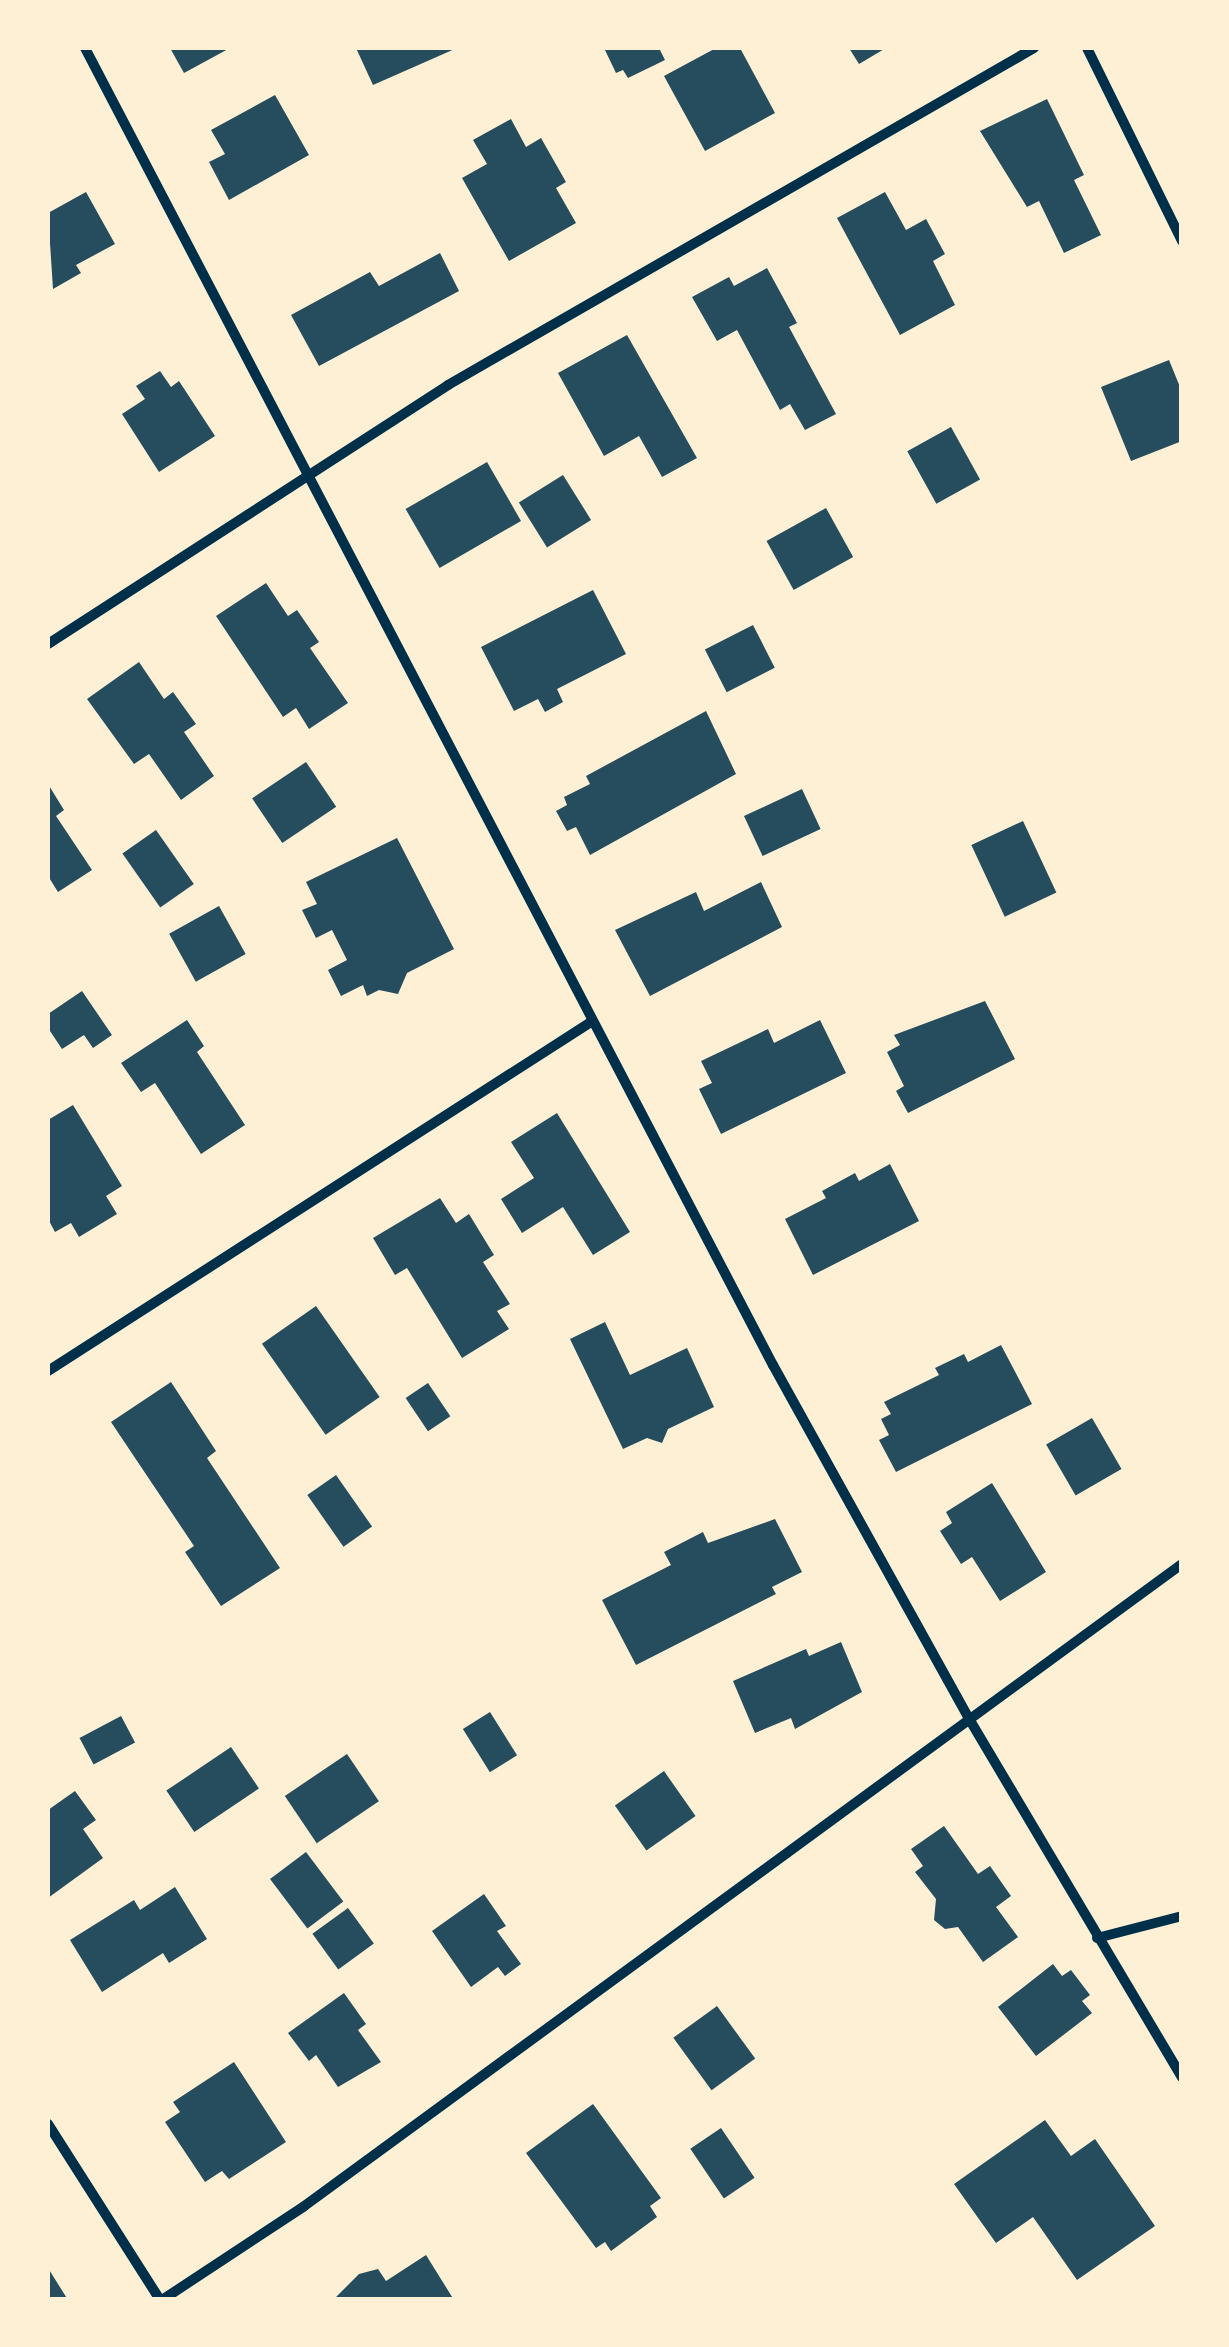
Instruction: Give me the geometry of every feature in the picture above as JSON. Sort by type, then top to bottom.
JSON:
[{"type":"street","points":[[85,48],[591,1022],[971,1722],[1182,2077]]},
{"type":"street","points":[[48,644],[309,475],[608,290],[1034,48]]},
{"type":"street","points":[[1087,48],[1182,241]]},
{"type":"street","points":[[48,1371],[591,1022]]},
{"type":"street","points":[[48,2124],[161,2300],[303,2207],[1182,1564]]},
{"type":"street","points":[[1097,1938],[1182,1916]]},
{"type":"building","points":[[170,48],[230,48],[184,73]]},
{"type":"building","points":[[356,48],[457,48],[373,85]]},
{"type":"building","points":[[604,48],[659,48],[665,60],[628,78],[623,70],[616,73]]},
{"type":"building","points":[[716,48],[740,48],[775,113],[705,151],[664,76]]},
{"type":"building","points":[[849,48],[886,48],[859,64]]},
{"type":"building","points":[[275,95],[309,155],[229,200],[209,162],[225,154],[211,130]]},
{"type":"building","points":[[1047,99],[1084,175],[1074,180],[1101,235],[1064,253],[1039,201],[1027,207],[980,131]]},
{"type":"building","points":[[511,119],[526,147],[541,138],[566,182],[556,188],[576,223],[509,261],[462,178],[487,164],[473,140]]},
{"type":"building","points":[[86,192],[115,244],[76,265],[81,273],[53,289],[48,213]]},
{"type":"building","points":[[885,192],[906,230],[926,219],[945,254],[933,261],[955,305],[900,335],[837,218]]},
{"type":"building","points":[[440,253],[459,291],[319,366],[291,315],[370,272],[379,286]]},
{"type":"building","points":[[767,268],[797,323],[789,327],[836,414],[805,430],[790,404],[780,410],[737,330],[717,341],[692,297],[729,277],[734,286]]},
{"type":"building","points":[[627,335],[697,458],[662,477],[639,436],[604,456],[558,373]]},
{"type":"building","points":[[1169,360],[1182,392],[1182,441],[1131,461],[1101,387]]},
{"type":"building","points":[[160,371],[171,387],[179,381],[215,436],[159,472],[122,414],[145,399],[136,386]]},
{"type":"building","points":[[951,427],[980,479],[936,504],[907,451]]},
{"type":"building","points":[[487,462],[521,521],[440,568],[406,509]]},
{"type":"building","points":[[563,475],[591,520],[547,548],[519,503]]},
{"type":"building","points":[[826,508],[853,557],[794,590],[767,541]]},
{"type":"building","points":[[266,583],[288,616],[297,610],[319,642],[310,648],[348,703],[309,729],[296,708],[283,717],[216,616]]},
{"type":"building","points":[[593,590],[626,654],[557,689],[563,702],[545,712],[538,699],[514,711],[481,647]]},
{"type":"building","points":[[753,625],[775,668],[727,692],[705,650]]},
{"type":"building","points":[[139,662],[164,699],[173,692],[196,724],[184,732],[214,776],[181,800],[149,754],[134,764],[87,699]]},
{"type":"building","points":[[706,711],[736,774],[590,855],[576,827],[567,831],[556,811],[567,805],[564,797],[590,784],[586,776]]},
{"type":"building","points":[[306,762],[336,807],[282,843],[252,798]]},
{"type":"building","points":[[48,784],[64,810],[56,816],[92,870],[58,892],[48,876]]},
{"type":"building","points":[[802,789],[821,829],[763,856],[744,816]]},
{"type":"building","points":[[1023,821],[1056,893],[1005,917],[971,845]]},
{"type":"building","points":[[156,830],[194,884],[160,908],[122,854]]},
{"type":"building","points":[[397,838],[454,949],[407,973],[398,994],[379,990],[367,996],[363,985],[341,996],[328,970],[347,960],[332,930],[316,938],[302,910],[317,904],[306,882]]},
{"type":"building","points":[[761,882],[782,927],[650,996],[615,930],[696,892],[704,911]]},
{"type":"building","points":[[219,906],[246,954],[196,982],[169,934]]},
{"type":"building","points":[[82,991],[112,1035],[93,1048],[84,1035],[62,1049],[48,1028],[48,1014]]},
{"type":"building","points":[[985,1001],[1015,1059],[908,1113],[896,1091],[904,1086],[887,1052],[900,1045],[894,1035]]},
{"type":"building","points":[[187,1020],[204,1046],[197,1052],[245,1125],[201,1154],[155,1083],[141,1092],[121,1063]]},
{"type":"building","points":[[820,1020],[846,1073],[721,1134],[699,1089],[712,1083],[701,1061],[768,1029],[774,1043]]},
{"type":"building","points":[[73,1105],[122,1186],[106,1196],[117,1214],[79,1237],[71,1223],[55,1232],[48,1219],[48,1120]]},
{"type":"building","points":[[557,1113],[630,1232],[593,1255],[563,1207],[522,1233],[501,1199],[534,1178],[511,1142]]},
{"type":"building","points":[[890,1164],[919,1221],[813,1275],[785,1219],[826,1198],[822,1191],[855,1173],[859,1181]]},
{"type":"building","points":[[440,1198],[456,1223],[469,1214],[494,1255],[483,1262],[510,1304],[497,1311],[509,1329],[462,1358],[407,1268],[395,1275],[373,1238]]},
{"type":"building","points":[[316,1306],[380,1397],[326,1435],[262,1344]]},
{"type":"building","points":[[605,1322],[630,1375],[687,1348],[714,1407],[668,1429],[662,1443],[647,1438],[623,1449],[570,1339]]},
{"type":"building","points":[[1001,1345],[1032,1404],[896,1472],[879,1440],[889,1435],[881,1419],[891,1414],[884,1402],[939,1375],[935,1368],[964,1354],[968,1362]]},
{"type":"building","points":[[171,1382],[216,1451],[207,1458],[280,1568],[221,1606],[185,1552],[194,1546],[111,1422]]},
{"type":"building","points":[[428,1383],[450,1416],[428,1431],[406,1398]]},
{"type":"building","points":[[1092,1418],[1122,1469],[1076,1496],[1046,1444]]},
{"type":"building","points":[[336,1475],[372,1527],[343,1547],[307,1495]]},
{"type":"building","points":[[992,1483],[1046,1572],[1000,1601],[972,1557],[961,1564],[940,1531],[952,1523],[946,1512]]},
{"type":"building","points":[[775,1519],[802,1572],[772,1587],[776,1594],[636,1665],[602,1600],[671,1565],[664,1552],[703,1532],[708,1543]]},
{"type":"building","points":[[841,1642],[862,1692],[795,1729],[791,1718],[755,1733],[733,1681],[806,1649],[809,1656]]},
{"type":"building","points":[[490,1712],[517,1755],[490,1772],[463,1729]]},
{"type":"building","points":[[121,1716],[135,1742],[94,1765],[80,1738]]},
{"type":"building","points":[[231,1747],[259,1788],[194,1832],[166,1791]]},
{"type":"building","points":[[347,1754],[379,1801],[317,1843],[285,1796]]},
{"type":"building","points":[[664,1771],[696,1816],[646,1850],[615,1805]]},
{"type":"building","points":[[75,1791],[96,1820],[83,1829],[103,1858],[48,1898],[48,1810]]},
{"type":"building","points":[[944,1826],[978,1874],[990,1866],[1011,1896],[996,1907],[1018,1937],[983,1962],[958,1927],[945,1929],[934,1920],[936,1899],[915,1872],[923,1866],[911,1849]]},
{"type":"building","points":[[306,1852],[343,1902],[307,1929],[270,1879]]},
{"type":"building","points":[[175,1887],[207,1939],[169,1963],[163,1953],[102,1992],[70,1940],[134,1900],[140,1910]]},
{"type":"building","points":[[484,1894],[506,1926],[497,1931],[521,1964],[505,1976],[498,1967],[471,1987],[432,1931]]},
{"type":"building","points":[[348,1908],[374,1944],[338,1969],[312,1934]]},
{"type":"building","points":[[1053,1964],[1062,1976],[1071,1970],[1090,1995],[1082,2001],[1092,2013],[1036,2056],[998,2007]]},
{"type":"building","points":[[344,1993],[366,2024],[358,2030],[381,2062],[338,2087],[316,2055],[309,2061],[288,2033]]},
{"type":"building","points":[[717,2006],[755,2059],[712,2090],[673,2038]]},
{"type":"building","points":[[234,2062],[286,2142],[229,2179],[222,2171],[205,2182],[165,2122],[180,2112],[173,2102]]},
{"type":"building","points":[[593,2104],[661,2198],[650,2206],[657,2217],[611,2251],[605,2242],[596,2248],[526,2153]]},
{"type":"building","points":[[1045,2120],[1071,2156],[1095,2139],[1155,2226],[1077,2280],[1033,2217],[996,2243],[954,2184]]},
{"type":"building","points":[[721,2128],[755,2178],[724,2198],[690,2149]]},
{"type":"building","points":[[426,2255],[454,2300],[333,2300],[359,2274],[378,2269],[386,2281]]},
{"type":"building","points":[[48,2268],[68,2300],[48,2300]]}]
